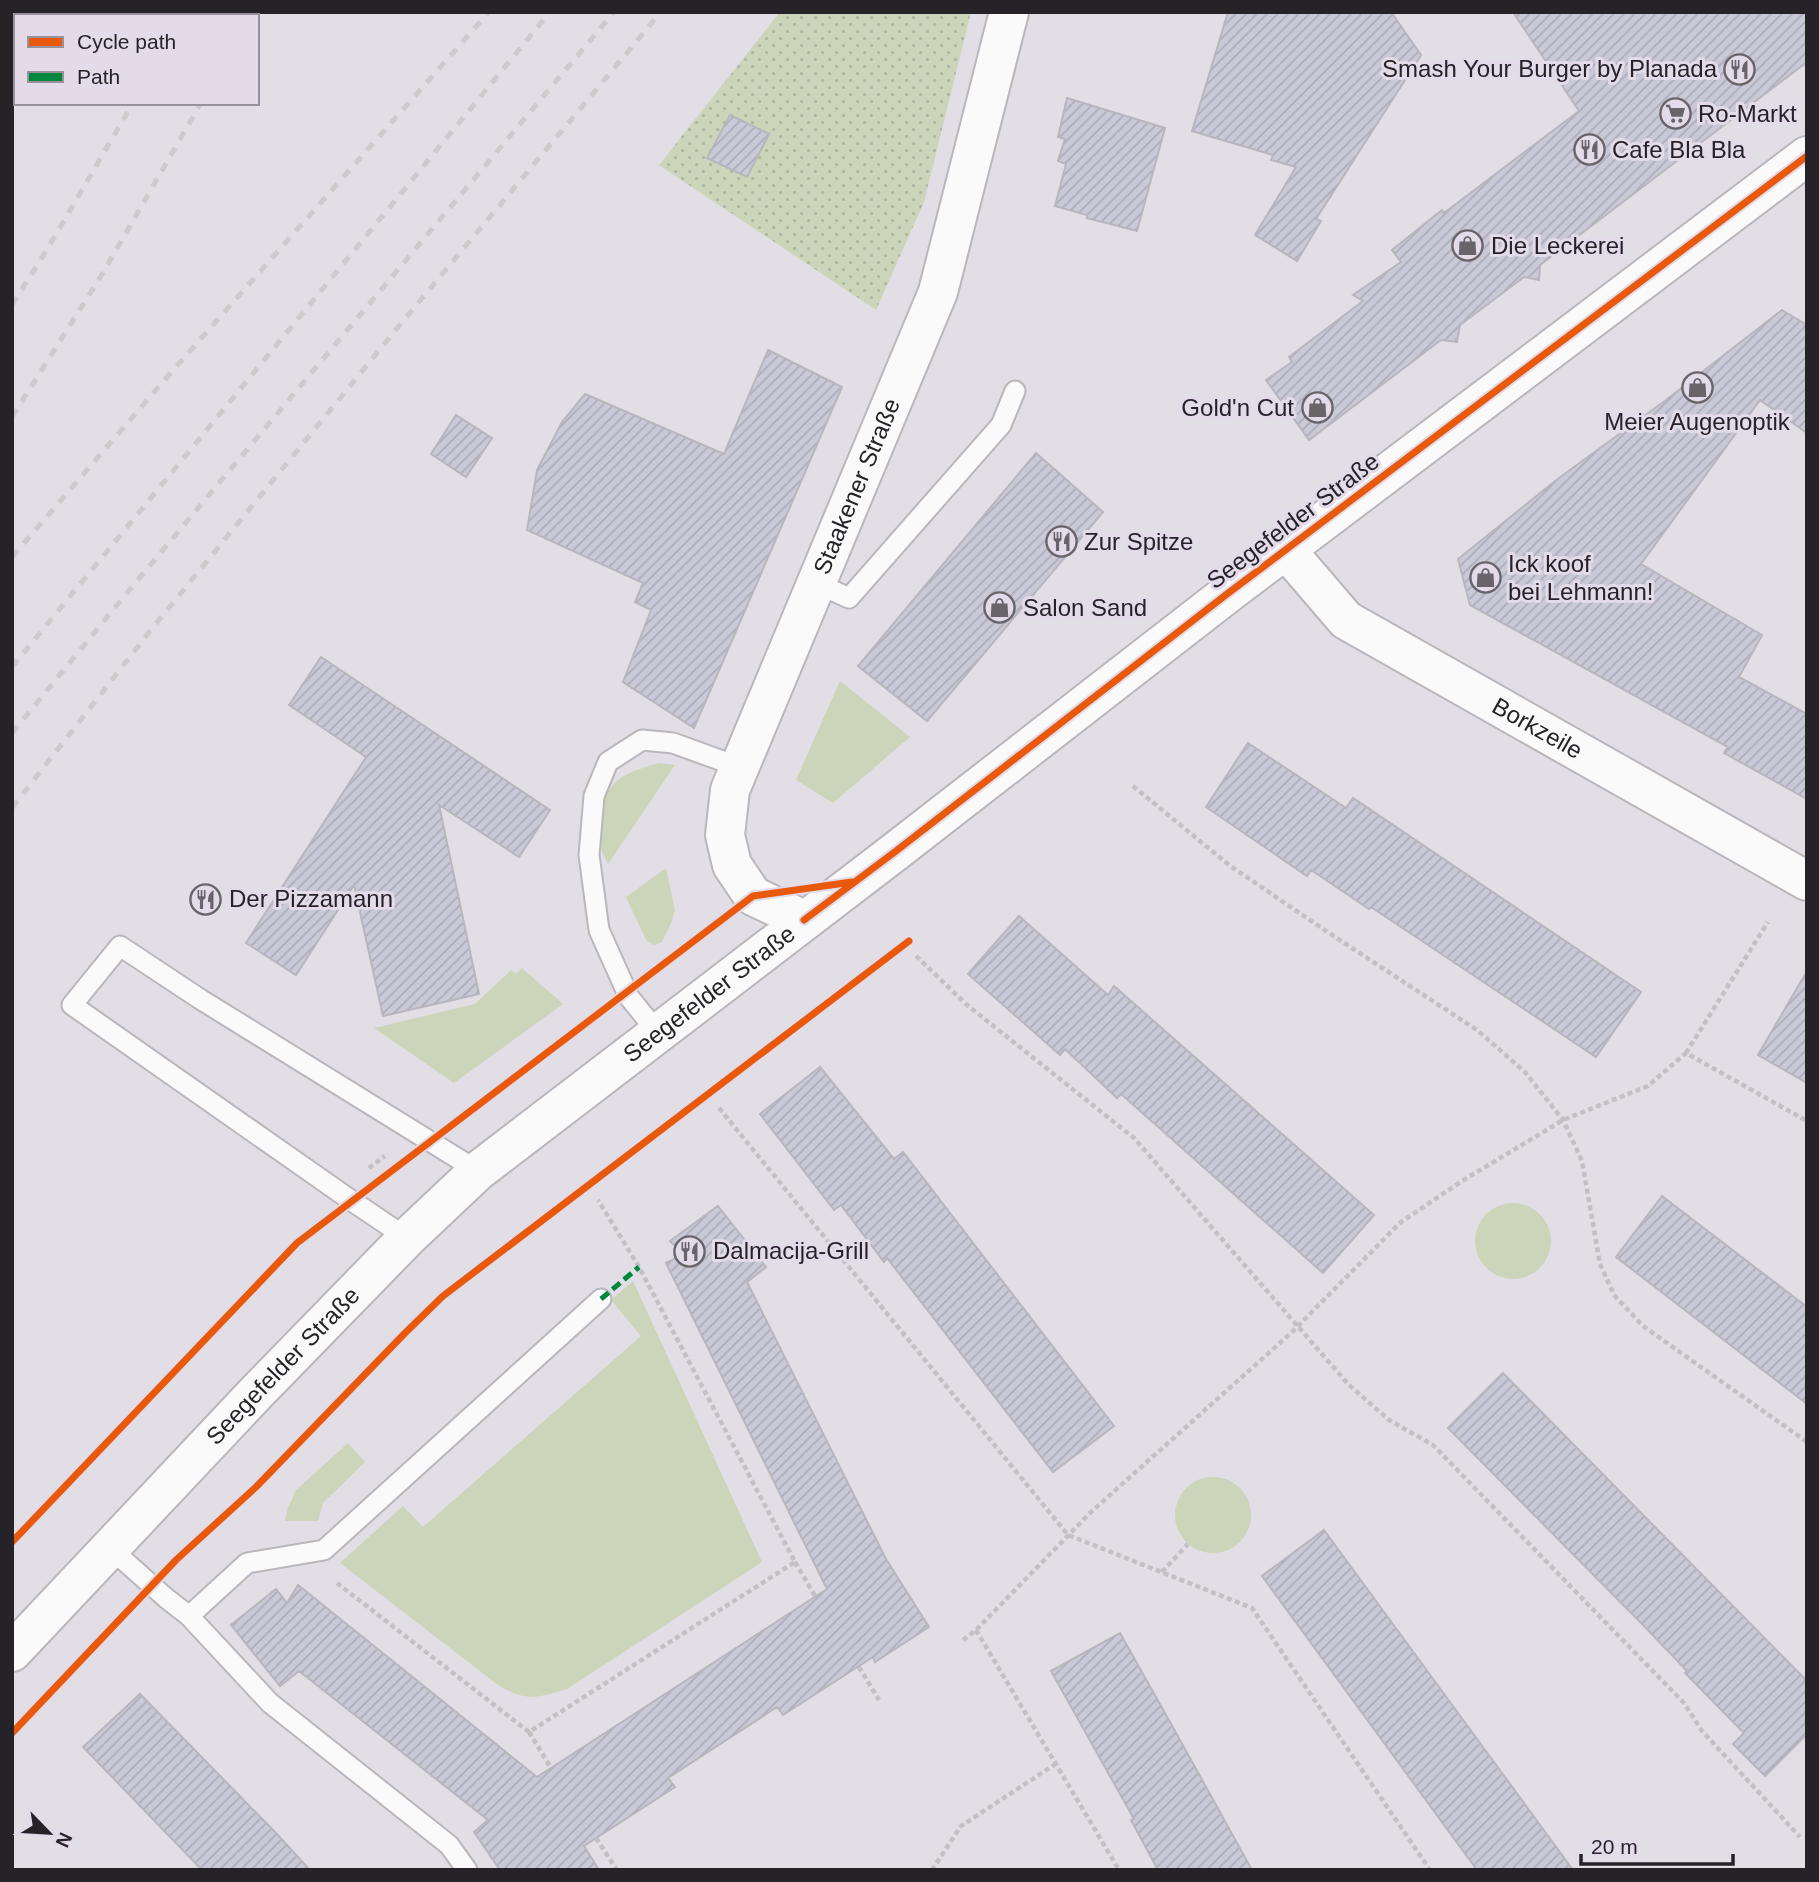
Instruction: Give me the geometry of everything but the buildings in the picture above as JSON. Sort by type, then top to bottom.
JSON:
[{"type":"street","name":"Staakener Straße","points":[[804,920],[752,896],[732,865],[725,835],[730,790],[939,292],[1009,12]]},
{"type":"street","name":"Seegefelder Straße","points":[[12,1652],[256,1393],[407,1238],[478,1171],[1227,594],[1807,156]]},
{"type":"street","name":"Borkzeile","points":[[1286,551],[1346,620],[1807,881]]},
{"type":"lane","points":[[816,583],[849,598],[1001,425],[1015,391]]},
{"type":"lane","points":[[658,1033],[629,997],[599,930],[589,855],[594,796],[608,762],[642,740],[673,743],[740,767]]},
{"type":"lane","points":[[407,1238],[72,1005],[120,946],[200,999],[478,1171]]},
{"type":"lane","points":[[189,1616],[247,1563],[324,1550],[601,1299]]},
{"type":"lane","points":[[110,1548],[189,1616],[270,1703],[449,1845],[467,1870]]},
{"type":"path","points":[[1133,786],[1229,864],[1477,1030],[1525,1072],[1563,1120],[1582,1161],[1600,1264],[1614,1295],[1643,1326],[1807,1442]]},
{"type":"path","points":[[963,1640],[976,1630],[1091,1512],[1298,1325],[1401,1222],[1462,1181],[1563,1120],[1648,1086],[1686,1053],[1768,922]]},
{"type":"path","points":[[916,956],[967,1004],[1134,1139],[1348,1384],[1389,1420],[1433,1445],[1684,1703],[1702,1731],[1800,1837]]},
{"type":"path","points":[[1686,1053],[1807,1121]]},
{"type":"path","points":[[719,1108],[1068,1535],[1252,1608],[1430,1870]]},
{"type":"path","points":[[361,1174],[390,1152]]},
{"type":"path","points":[[598,1200],[639,1267],[815,1596]]},
{"type":"path","points":[[1162,1572],[1188,1544]]},
{"type":"path","points":[[301,1554],[529,1732],[551,1768]]},
{"type":"path","points":[[529,1732],[795,1562]]},
{"type":"path","points":[[976,1630],[1119,1870]]},
{"type":"path","points":[[859,1667],[878,1700]]},
{"type":"path","points":[[932,1870],[961,1826],[1057,1763]]},
{"type":"path","points":[[596,1838],[617,1870]]},
{"type":"green space","points":[[780,12],[971,12],[924,202],[876,310],[659,165]]},
{"type":"green space","points":[[840,681],[910,737],[833,803],[796,780]]},
{"type":"green space","points":[[658,763],[675,765],[608,864],[601,849],[598,832],[598,822],[606,795],[621,778]]},
{"type":"green space","points":[[666,868],[675,910],[662,942],[654,945],[646,940],[626,897]]},
{"type":"green space","points":[[522,968],[563,1004],[454,1083],[374,1028],[475,1004],[511,970],[516,974]]},
{"type":"green space","points":[[1513,1203],[1528,1206],[1540,1214],[1548,1226],[1551,1241],[1548,1256],[1540,1268],[1528,1276],[1513,1279],[1498,1276],[1486,1268],[1478,1256],[1475,1241],[1478,1226],[1486,1214],[1498,1206]]},
{"type":"green space","points":[[633,1281],[762,1562],[567,1689],[532,1697],[516,1694],[498,1685],[340,1563],[403,1506],[423,1527],[641,1336],[611,1300]]},
{"type":"green space","points":[[348,1443],[365,1462],[323,1503],[318,1521],[285,1521],[296,1490]]},
{"type":"green space","points":[[1213,1477],[1228,1480],[1240,1488],[1248,1500],[1251,1515],[1248,1530],[1240,1542],[1228,1550],[1213,1553],[1198,1550],[1186,1542],[1178,1530],[1175,1515],[1178,1500],[1186,1488],[1198,1480]]},
{"type":"railway","points":[[12,557],[489,12]]},
{"type":"railway","points":[[12,667],[550,12]]},
{"type":"railway","points":[[12,733],[614,12]]},
{"type":"railway","points":[[12,808],[150,631],[403,321],[661,12]]},
{"type":"railway","points":[[12,305],[132,105]]},
{"type":"railway","points":[[12,417],[101,276],[200,105]]},
{"type":"marked path","points":[[601,1299],[639,1267]]},
{"type":"cycle path","points":[[804,920],[1227,594],[1807,156]]},
{"type":"cycle path","points":[[12,1542],[297,1243],[753,896],[852,882]]},
{"type":"cycle path","points":[[12,1733],[176,1560],[256,1487],[443,1296],[909,941]]},
{"type":"place","name":"Smash Your Burger by Planada","points":[[1740,69]]},
{"type":"place","name":"Ro-Markt","points":[[1675,114]]},
{"type":"place","name":"Cafe Bla Bla","points":[[1589,150]]},
{"type":"place","name":"Die Leckerei","points":[[1468,246]]},
{"type":"place","name":"Meier Augenoptik","points":[[1697,388]]},
{"type":"place","name":"Gold'n Cut","points":[[1317,408]]},
{"type":"place","name":"Zur Spitze","points":[[1061,542]]},
{"type":"place","name":"Ick koof bei Lehmann!","points":[[1485,578]]},
{"type":"place","name":"Salon Sand","points":[[1000,608]]},
{"type":"place","name":"Der Pizzamann","points":[[206,899]]},
{"type":"place","name":"Dalmacija-Grill","points":[[690,1251]]}]
